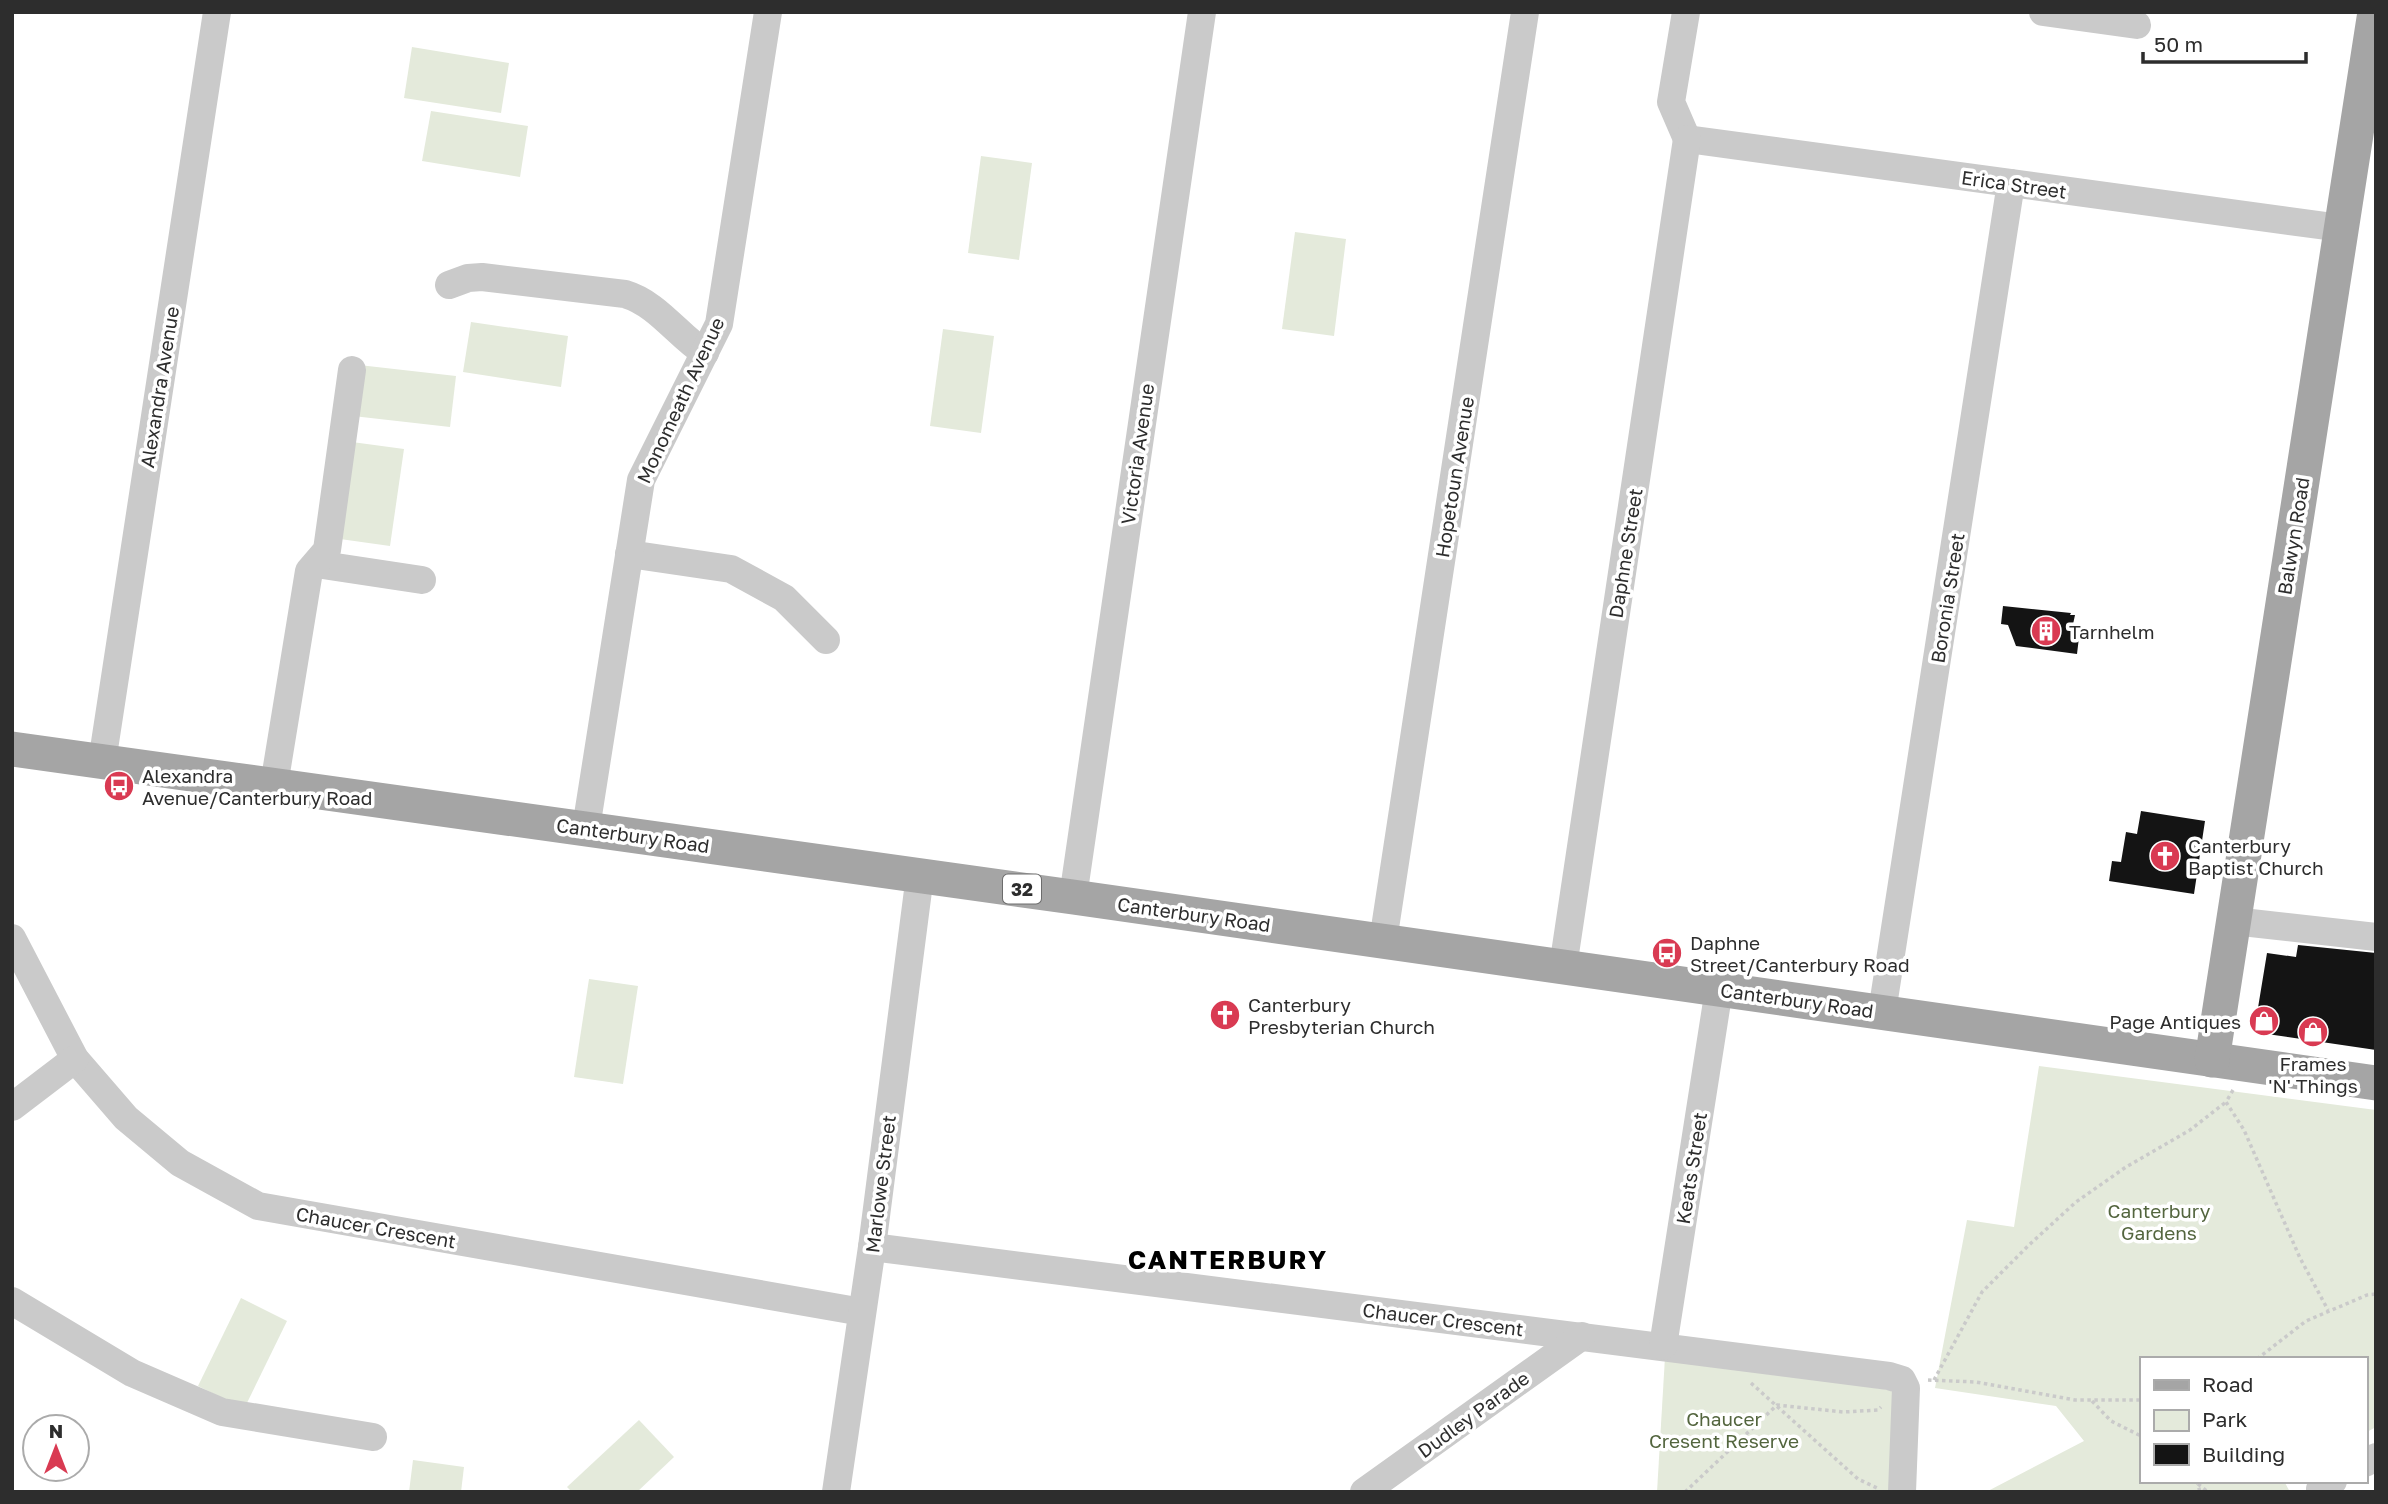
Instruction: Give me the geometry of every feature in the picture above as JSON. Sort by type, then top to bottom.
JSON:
[{"type":"main road","name":"Balwyn Road","points":[[2212,1060],[2341,228],[2370,89],[2375,12]]},
{"type":"main road","name":"Canterbury Road","points":[[12,749],[920,875],[2376,1083]]},
{"type":"street","name":"Alexandra Avenue","points":[[102,762],[217,12]]},
{"type":"street","name":"Monomeath Avenue","points":[[586,828],[640,480],[719,324],[768,12]]},
{"type":"street","name":"Victoria Avenue","points":[[1073,897],[1202,12]]},
{"type":"street","name":"Hopetoun Avenue","points":[[1383,941],[1525,12]]},
{"type":"street","points":[[1686,12],[1671,102],[1688,139]]},
{"type":"street","points":[[2043,12],[2137,24]]},
{"type":"street","name":"Erica Street","points":[[1688,139],[2341,228]]},
{"type":"street","name":"Daphne Street","points":[[1563,967],[1688,139]]},
{"type":"street","name":"Boronia Street","points":[[1882,1012],[2011,183]]},
{"type":"street","points":[[449,285],[468,278],[482,277],[625,294],[650,306],[705,353]]},
{"type":"street","points":[[274,785],[309,571],[327,550],[352,370]]},
{"type":"street","points":[[629,554],[731,569],[783,598],[825,640]]},
{"type":"street","points":[[316,564],[422,580]]},
{"type":"street","name":"Marlowe Street","points":[[836,1492],[872,1247],[920,875]]},
{"type":"street","points":[[2233,920],[2376,937]]},
{"type":"street","name":"Chaucer Crescent","points":[[12,938],[75,1059],[126,1118],[180,1163],[258,1206],[862,1312]]},
{"type":"street","name":"Keats Street","points":[[1663,1346],[1719,989]]},
{"type":"street","points":[[12,1107],[75,1059]]},
{"type":"street","name":"Chaucer Crescent","points":[[872,1247],[1663,1346],[1889,1376],[1902,1380]]},
{"type":"street","points":[[12,1301],[132,1373],[222,1412],[373,1437]]},
{"type":"street","name":"Dudley Parade","points":[[1364,1492],[1582,1336]]},
{"type":"street","points":[[1902,1380],[1906,1388],[1902,1492]]},
{"type":"path","points":[[1934,1380],[1982,1292],[2029,1245],[2076,1202],[2126,1167],[2190,1130],[2226,1102],[2249,1065]]},
{"type":"path","points":[[2226,1102],[2244,1130],[2295,1247],[2328,1310]]},
{"type":"path","points":[[2261,1357],[2306,1321],[2328,1310],[2376,1294]]},
{"type":"path","points":[[1745,1379],[1858,1479],[1884,1492]]},
{"type":"path","points":[[1685,1492],[1777,1405],[1843,1412],[1878,1410],[1902,1380],[1976,1382],[2076,1400],[2140,1400]]},
{"type":"path","points":[[2091,1400],[2111,1421],[2140,1436]]},
{"type":"path","points":[[2197,1483],[2200,1492]]},
{"type":"path","points":[[2197,1483],[2208,1492]]},
{"type":"green space","points":[[412,47],[509,63],[501,113],[404,98]]},
{"type":"green space","points":[[431,111],[528,126],[520,177],[422,161]]},
{"type":"green space","points":[[981,156],[1032,163],[1019,260],[968,253]]},
{"type":"green space","points":[[1295,232],[1346,239],[1334,336],[1282,329]]},
{"type":"green space","points":[[471,322],[568,336],[561,387],[463,372]]},
{"type":"green space","points":[[943,329],[994,336],[981,433],[930,426]]},
{"type":"green space","points":[[359,365],[456,376],[450,427],[353,416]]},
{"type":"green space","points":[[352,442],[404,449],[390,546],[340,539]]},
{"type":"green space","points":[[589,979],[638,986],[623,1084],[574,1077]]},
{"type":"green space","name":"Canterbury Gardens","points":[[2039,1066],[2376,1110],[2376,1427],[2367,1432],[2367,1357],[2140,1357],[2140,1483],[2285,1483],[2290,1492],[1986,1492],[2084,1441],[2056,1406],[1935,1388],[1967,1220],[2014,1227]]},
{"type":"green space","points":[[241,1298],[287,1321],[244,1409],[198,1386]]},
{"type":"green space","name":"Chaucer Cresent Reserve","points":[[1665,1357],[1890,1390],[1896,1395],[1893,1492],[1657,1492]]},
{"type":"green space","points":[[639,1420],[674,1457],[637,1492],[572,1492],[567,1487]]},
{"type":"green space","points":[[413,1460],[464,1467],[461,1492],[409,1492]]},
{"type":"building","name":"Tarnhelm","points":[[2003,606],[2075,615],[2072,629],[2080,629],[2077,654],[2016,646],[2008,625],[2001,624]]},
{"type":"building","points":[[2141,811],[2205,821],[2194,894],[2109,881],[2112,861],[2121,862],[2126,832],[2137,834]]},
{"type":"building","points":[[2298,945],[2376,953],[2376,1050],[2260,1033],[2255,1026],[2267,953],[2296,957]]},
{"type":"place","name":"Tarnhelm","points":[[2046,631]]},
{"type":"place","name":"Alexandra Avenue/Canterbury Road","points":[[119,786]]},
{"type":"place","name":"Canterbury Baptist Church","points":[[2165,856]]},
{"type":"place","name":"Daphne Street/Canterbury Road","points":[[1667,953]]},
{"type":"place","name":"Canterbury Presbyterian Church","points":[[1225,1015]]},
{"type":"place","name":"Page Antiques","points":[[2264,1021]]},
{"type":"place","name":"Frames 'N' Things","points":[[2313,1032]]},
{"type":"district","name":"CANTERBURY","points":[[1228,1259]]}]
